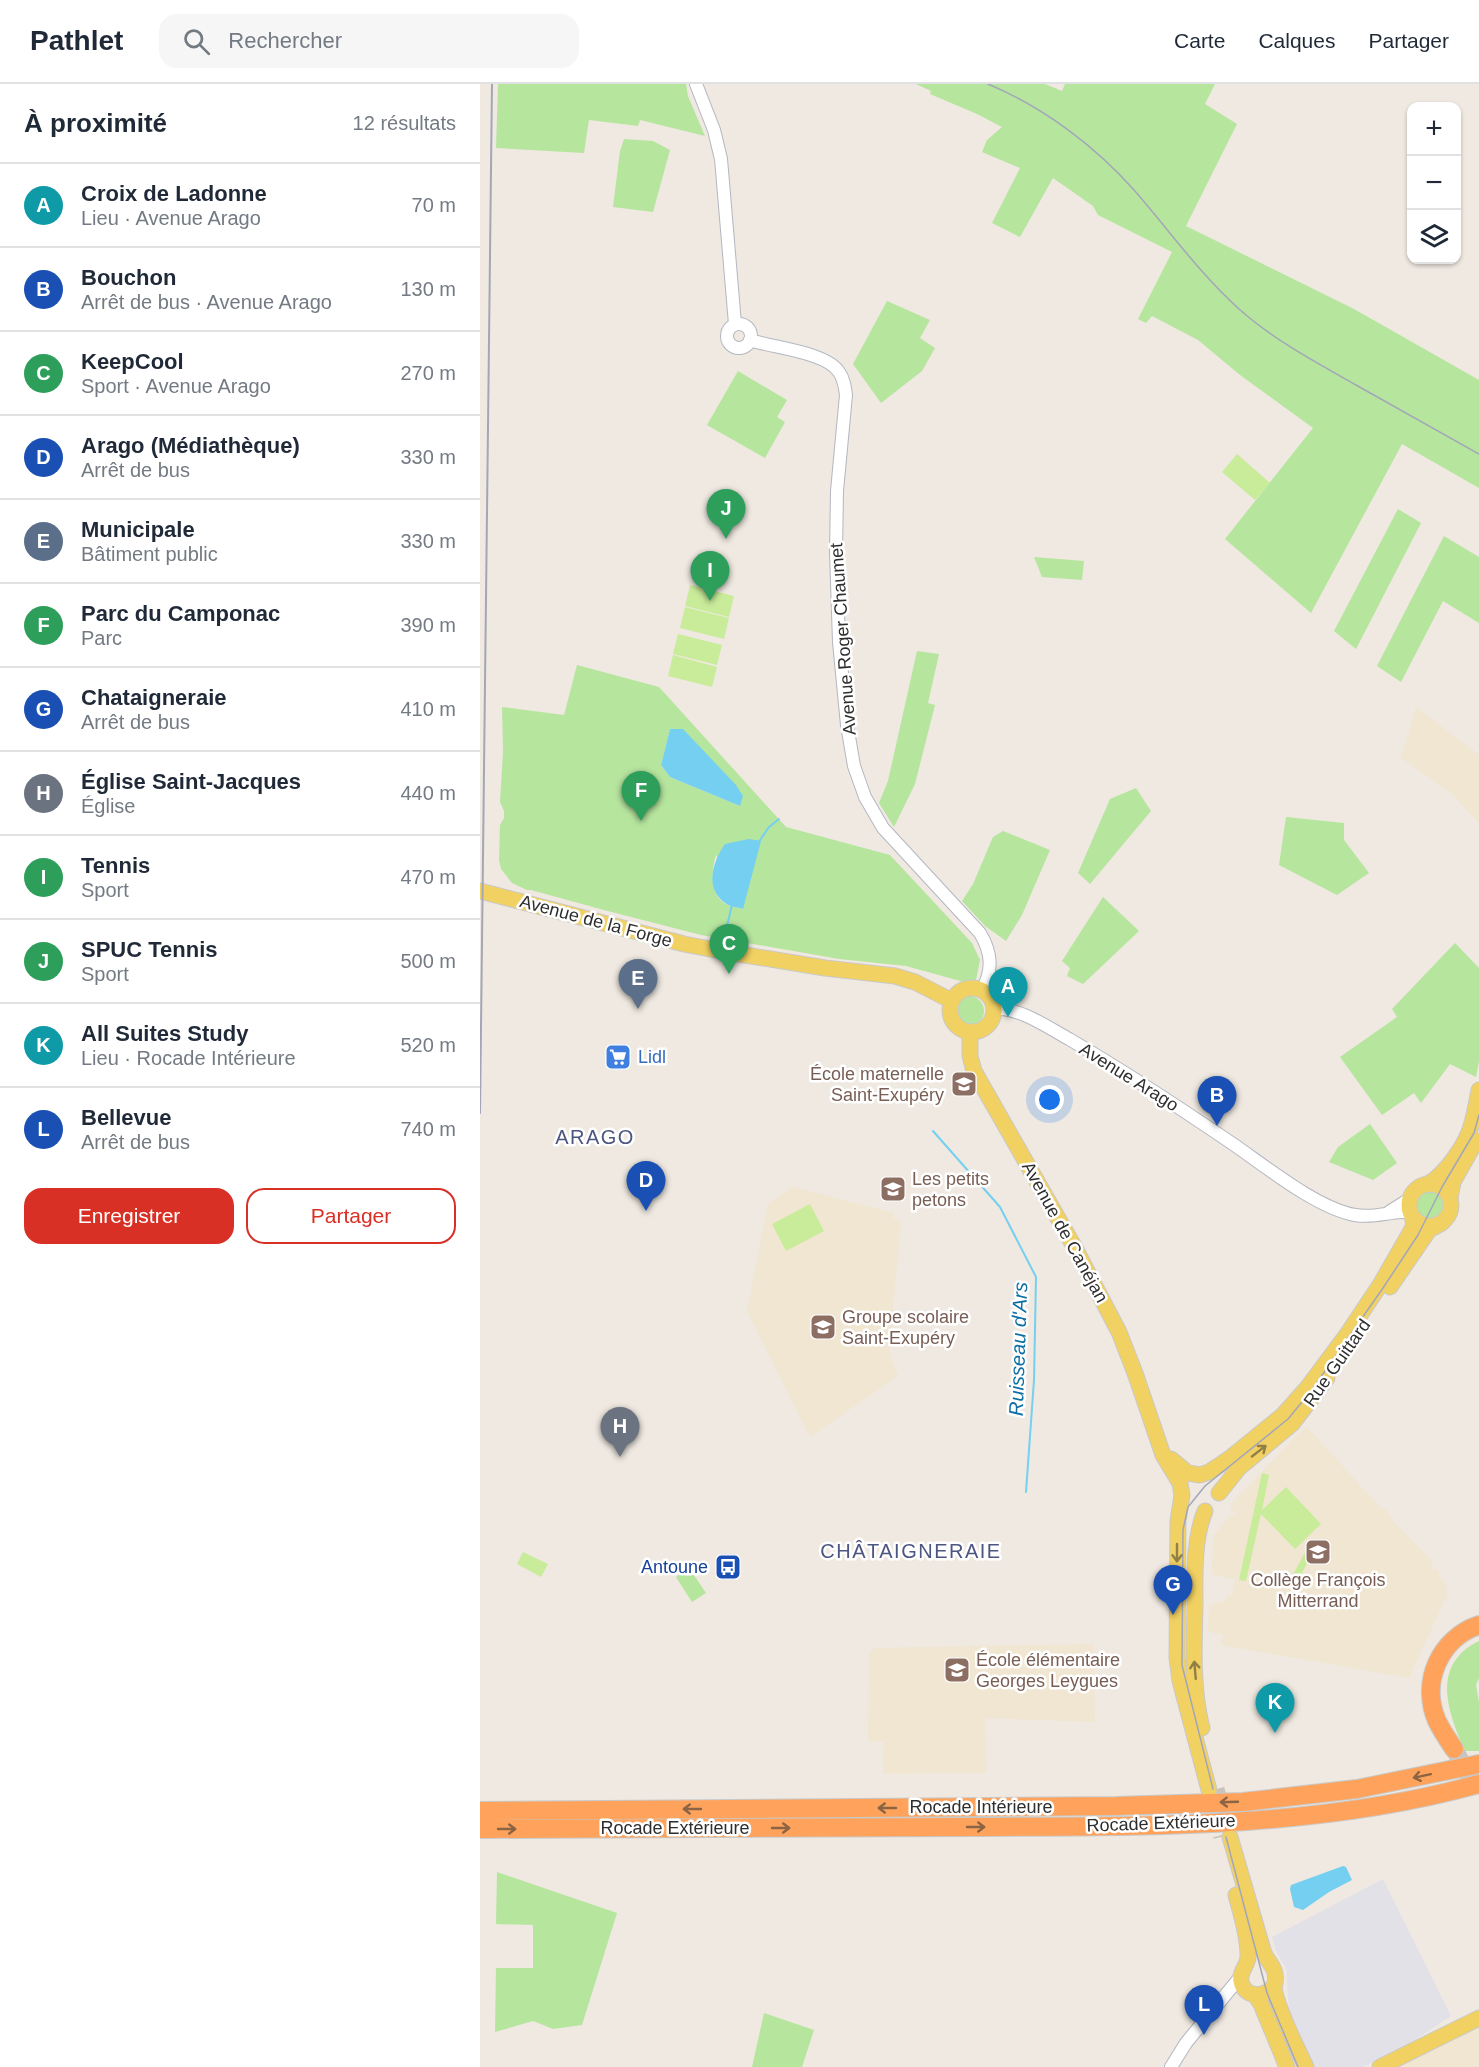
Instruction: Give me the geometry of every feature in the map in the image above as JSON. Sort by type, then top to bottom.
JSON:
[{"type":"highway","points":[[1479,1625],[1455,1638],[1444,1649],[1435,1666],[1432,1702],[1437,1720],[1458,1749],[1443,1708],[1440,1688],[1445,1665],[1457,1646],[1479,1634]]},
{"type":"highway","points":[[1446,1771],[1464,1759],[1479,1755]]},
{"type":"highway","name":"Rocade Intérieure","points":[[480,1811],[1116,1806],[1243,1802],[1358,1789],[1479,1764]]},
{"type":"highway","name":"Rocade Extérieure","points":[[480,1829],[1153,1826],[1310,1814],[1425,1797],[1479,1784]]},
{"type":"highway","points":[[1425,1797],[1436,1802],[1479,1793]]},
{"type":"main road","name":"Avenue de la Forge","points":[[480,891],[713,950],[825,968],[895,976],[915,982],[952,1001]]},
{"type":"main road","points":[[968,988],[982,991],[989,996],[993,1009],[992,1018],[987,1026],[979,1030],[970,1032],[964,1030],[953,1021],[952,1001],[956,995],[968,988]]},
{"type":"main road","name":"Avenue de Canéjan","points":[[970,1032],[969,1050],[974,1071],[1075,1248],[1119,1332],[1163,1455],[1180,1484],[1182,1495]]},
{"type":"main road","points":[[1479,1090],[1473,1122],[1466,1139],[1441,1174],[1418,1189],[1411,1198],[1409,1204],[1412,1216],[1423,1225],[1430,1226],[1442,1222],[1450,1211],[1453,1182],[1479,1133]]},
{"type":"main road","points":[[1428,1184],[1442,1188],[1450,1198]]},
{"type":"main road","name":"Rue Guittard","points":[[1200,1475],[1209,1472],[1230,1458],[1270,1427],[1307,1388],[1348,1333],[1392,1266],[1414,1225],[1412,1216]]},
{"type":"main road","name":"Rue Guittard","points":[[1219,1493],[1239,1468],[1279,1436],[1304,1411],[1429,1230],[1442,1222]]},
{"type":"main road","name":"Avenue de Canéjan","points":[[1158,1437],[1178,1466],[1188,1473],[1212,1479],[1219,1493]]},
{"type":"main road","points":[[1200,1475],[1189,1479],[1185,1484],[1178,1521],[1177,1658],[1180,1681],[1213,1789],[1200,1722],[1194,1661],[1197,1535],[1205,1511],[1216,1503],[1219,1493]]},
{"type":"main road","points":[[1182,1495],[1188,1507],[1195,1511],[1205,1511]]},
{"type":"main road","points":[[1269,1964],[1226,1837],[1248,1954],[1243,1971],[1243,1986],[1261,2004],[1287,2067]]},
{"type":"main road","points":[[1243,1971],[1258,1960],[1273,1967],[1276,1977],[1273,1987],[1267,1993],[1253,1994]]},
{"type":"main road","points":[[1273,1987],[1306,2067]]},
{"type":"main road","points":[[1430,2043],[1455,2023],[1479,2009]]},
{"type":"main road","points":[[1380,2067],[1479,2018]]},
{"type":"street","name":"Avenue Roger Chaumet","points":[[696,84],[714,130],[721,159],[735,324],[727,333],[729,344],[739,348],[746,346],[750,340],[819,358],[830,362],[839,370],[845,382],[846,395],[837,491],[836,552],[839,642],[846,725],[854,766],[865,797],[883,828],[980,933],[987,945],[990,968],[982,991]]},
{"type":"street","points":[[735,324],[742,324],[749,329],[750,340]]},
{"type":"street","name":"Avenue Arago","points":[[993,1009],[1021,1014],[1088,1050],[1166,1099],[1315,1199],[1355,1215],[1406,1212],[1412,1216]]},
{"type":"street","name":"Avenue Arago","points":[[1387,1213],[1411,1198]]},
{"type":"street","points":[[1171,2067],[1185,2043],[1243,1971]]},
{"type":"street","points":[[1177,2067],[1190,2046],[1222,2006],[1239,1994],[1253,1994]]},
{"type":"shaded area","points":[[1416,707],[1479,755],[1479,823],[1452,794],[1401,758]]},
{"type":"shaded area","name":"Groupe scolaire Saint-Exupéry","points":[[793,1187],[894,1213],[893,1218],[901,1221],[889,1351],[898,1376],[810,1437],[747,1311],[768,1204]]},
{"type":"shaded area","name":"Collège François Mitterrand","points":[[1308,1428],[1379,1506],[1387,1510],[1392,1520],[1432,1561],[1432,1569],[1438,1570],[1441,1579],[1446,1583],[1447,1595],[1409,1678],[1221,1645],[1223,1635],[1212,1633],[1208,1629],[1209,1605],[1224,1601],[1228,1595],[1232,1596],[1235,1579],[1212,1575],[1213,1536],[1228,1517],[1236,1514],[1231,1504],[1303,1429]]},
{"type":"shaded area","points":[[1093,1644],[1095,1722],[985,1718],[986,1773],[883,1774],[884,1742],[868,1742],[869,1653],[874,1648]]},
{"type":"shaded area","points":[[1383,1879],[1451,2016],[1407,2045],[1363,2067],[1314,2067],[1289,2013],[1286,1968],[1277,1953],[1272,1937]]},
{"type":"shaded area","points":[[1479,2027],[1479,2067],[1399,2067]]},
{"type":"green space","points":[[498,84],[686,84],[688,96],[705,136],[640,120],[638,126],[589,120],[584,153],[496,148]]},
{"type":"green space","points":[[916,84],[1045,84],[1062,91],[1065,84],[1215,84],[1205,104],[1237,124],[1186,226],[1354,309],[1479,380],[1479,488],[1402,444],[1311,613],[1225,539],[1313,428],[1240,375],[1198,340],[1152,316],[1146,323],[1138,319],[1172,252],[1098,215],[1093,206],[1053,178],[1020,237],[992,223],[1020,168],[982,152],[987,140],[1002,127],[930,94],[931,91]]},
{"type":"green space","points":[[624,139],[653,141],[670,150],[653,212],[613,207],[620,151]]},
{"type":"green space","points":[[887,301],[930,320],[920,338],[935,348],[922,371],[881,403],[853,364]]},
{"type":"green space","points":[[738,371],[787,400],[777,417],[785,422],[765,458],[707,425]]},
{"type":"green space","points":[[1237,454],[1270,483],[1255,500],[1222,472]]},
{"type":"green space","points":[[1398,509],[1421,523],[1356,649],[1334,631]]},
{"type":"green space","points":[[1444,536],[1479,557],[1479,623],[1443,601],[1401,682],[1377,666]]},
{"type":"green space","points":[[1034,557],[1084,561],[1082,580],[1042,577]]},
{"type":"green space","points":[[690,585],[734,596],[729,617],[685,606]]},
{"type":"green space","points":[[685,607],[729,618],[724,639],[680,628]]},
{"type":"green space","points":[[678,634],[722,645],[717,665],[673,654]]},
{"type":"green space","points":[[917,651],[939,654],[928,703],[935,705],[915,784],[894,827],[879,803],[888,781]]},
{"type":"green space","points":[[673,655],[717,667],[712,687],[668,676]]},
{"type":"green space","points":[[577,665],[659,687],[786,827],[890,855],[972,943],[980,960],[976,980],[964,982],[906,966],[839,959],[701,935],[527,890],[512,883],[501,869],[499,860],[500,825],[504,818],[500,802],[503,752],[502,707],[564,715]],"holes":[[[670,729],[740,806],[670,777],[661,765]],[[716,855],[743,909],[728,905],[717,896],[713,883]]]},
{"type":"green space","points":[[1136,788],[1151,811],[1090,884],[1078,873],[1110,799]]},
{"type":"green space","points":[[1286,817],[1344,823],[1344,840],[1369,873],[1337,895],[1279,865]]},
{"type":"green space","points":[[1003,831],[1050,850],[1022,915],[1006,941],[985,926],[962,901],[973,884],[993,837]]},
{"type":"green space","points":[[1103,897],[1139,931],[1083,984],[1067,976],[1070,968],[1062,961]]},
{"type":"green space","points":[[1455,943],[1479,968],[1479,1061],[1476,1077],[1450,1064],[1421,1103],[1414,1093],[1382,1115],[1340,1057],[1397,1017],[1392,1009]]},
{"type":"green space","points":[[969,996],[980,1000],[984,1011],[980,1022],[969,1026],[958,1022],[954,1011],[958,1000]]},
{"type":"green space","points":[[1370,1124],[1397,1163],[1373,1180],[1329,1162],[1338,1147]]},
{"type":"green space","points":[[1431,1190],[1442,1194],[1446,1205],[1442,1216],[1431,1220],[1420,1216],[1416,1205],[1420,1194]]},
{"type":"green space","points":[[810,1204],[824,1231],[786,1251],[772,1224]]},
{"type":"green space","points":[[1262,1473],[1269,1475],[1262,1510],[1286,1487],[1321,1524],[1295,1549],[1261,1514],[1246,1581],[1239,1580]]},
{"type":"green space","points":[[1309,1545],[1315,1548],[1295,1586],[1289,1582]]},
{"type":"green space","points":[[523,1552],[548,1564],[541,1577],[517,1564]]},
{"type":"green space","points":[[689,1568],[706,1593],[692,1602],[676,1577]]},
{"type":"green space","points":[[1479,1641],[1479,1678],[1476,1685],[1479,1702],[1479,1751],[1465,1751],[1453,1721],[1447,1690],[1454,1663],[1464,1651]]},
{"type":"green space","points":[[497,1872],[617,1913],[582,2025],[553,2029],[533,2021],[495,2032],[496,1968],[533,1968],[533,1925],[496,1924]]},
{"type":"green space","points":[[764,2013],[814,2030],[802,2067],[752,2067]]},
{"type":"water","points":[[670,729],[683,729],[736,785],[743,796],[740,806],[670,777],[661,765]]},
{"type":"water","points":[[749,839],[761,841],[743,909],[731,906],[718,897],[714,890],[713,874],[717,858],[725,844]]},
{"type":"water","points":[[1343,1866],[1346,1867],[1352,1880],[1303,1910],[1294,1907],[1291,1885]]},
{"type":"waterway","name":"Ruisseau d'Ars","points":[[758,843],[769,827],[779,819]]},
{"type":"waterway","name":"Ruisseau d'Ars","points":[[724,938],[732,905]]},
{"type":"waterway","name":"Ruisseau d'Ars","points":[[933,1131],[1000,1207],[1036,1277],[1034,1380],[1026,1492]]},
{"type":"tunnel","points":[[1454,1749],[1479,1794]]},
{"type":"tunnel","points":[[1217,1789],[1224,1814]]},
{"type":"tunnel","points":[[1215,1813],[1221,1837]]},
{"type":"tram line","points":[[988,84],[1048,116],[1102,158],[1134,190],[1224,295],[1266,331],[1310,359],[1479,454]]},
{"type":"tram line","points":[[1213,1789],[1182,1665],[1183,1530],[1188,1507],[1205,1486],[1288,1419],[1311,1391],[1418,1235],[1442,1187],[1474,1133],[1479,1115]]},
{"type":"tram line","points":[[1226,1837],[1267,1993],[1298,2067]]},
{"type":"railway","points":[[480,1113],[492,84]]},
{"type":"place","name":"SPUC Tennis","points":[[726,539]]},
{"type":"place","name":"Tennis","points":[[710,601]]},
{"type":"place","name":"Parc du Camponac","points":[[641,821]]},
{"type":"place","name":"KeepCool","points":[[729,974]]},
{"type":"place","name":"Municipale","points":[[638,1009]]},
{"type":"place","name":"Croix de Ladonne","points":[[1008,1017]]},
{"type":"place","name":"Lidl","points":[[618,1057]]},
{"type":"place","name":"École maternelle Saint-Exupéry","points":[[964,1084]]},
{"type":"place","name":"Bouchon","points":[[1217,1126]]},
{"type":"place","name":"Les petits petons","points":[[893,1189]]},
{"type":"place","name":"Arago (Médiathèque)","points":[[646,1211]]},
{"type":"place","name":"Groupe scolaire Saint-Exupéry","points":[[823,1327]]},
{"type":"place","name":"Église Saint-Jacques","points":[[620,1457]]},
{"type":"place","name":"Collège François Mitterrand","points":[[1318,1552]]},
{"type":"place","name":"Antoune","points":[[728,1567]]},
{"type":"place","name":"Chataigneraie","points":[[1173,1615]]},
{"type":"place","name":"École élémentaire Georges Leygues","points":[[957,1670]]},
{"type":"place","name":"All Suites Study","points":[[1275,1733]]},
{"type":"place","name":"Bellevue","points":[[1204,2035]]},
{"type":"district","name":"ARAGO","points":[[595,1137]]},
{"type":"district","name":"CHÂTAIGNERAIE","points":[[911,1551]]}]
